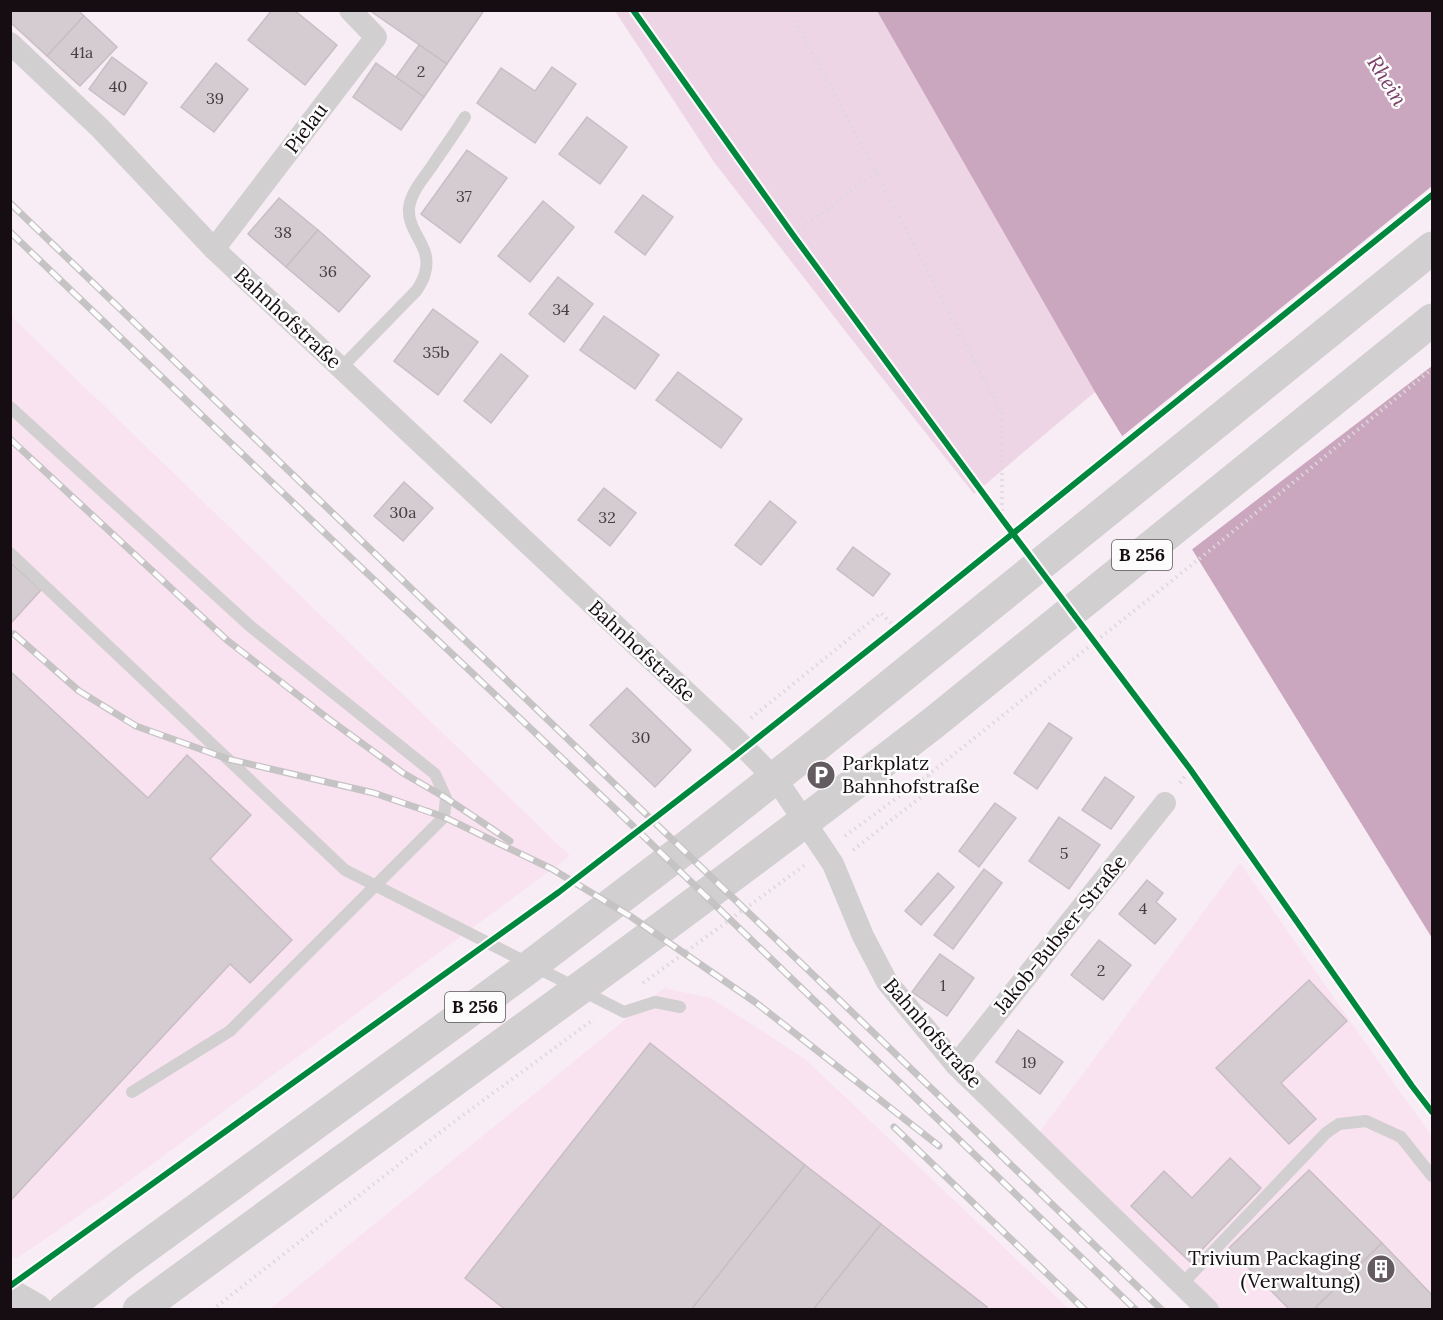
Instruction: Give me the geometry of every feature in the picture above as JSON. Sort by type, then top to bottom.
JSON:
[{"type":"main road","name":"B 256","points":[[63,1310],[125,1262],[515,978],[696,840],[1432,248]]},
{"type":"main road","name":"B 256","points":[[140,1310],[633,950],[850,787],[932,724],[1432,320]]},
{"type":"main road","points":[[10,1294],[36,1310]]},
{"type":"street","name":"Pielau","points":[[214,249],[376,37],[350,10]]},
{"type":"street","name":"Bahnhofstraße","points":[[10,43],[100,128],[214,249],[731,734],[778,782],[833,864],[863,936],[887,982],[956,1065],[1208,1310]]},
{"type":"street","name":"Jakob-Bubser-Straße","points":[[956,1065],[1165,803]]},
{"type":"lane","points":[[341,368],[417,290],[425,275],[428,260],[423,243],[413,228],[409,206],[414,192],[465,117]]},
{"type":"lane","points":[[10,407],[250,626],[435,774],[446,798],[444,817],[230,1031],[132,1092]]},
{"type":"lane","points":[[10,553],[345,870],[624,1012],[655,1002],[680,1007]]},
{"type":"lane","points":[[1182,1284],[1326,1133],[1339,1124],[1366,1121],[1401,1137],[1432,1176]]},
{"type":"path","points":[[789,10],[1002,413],[1002,519]]},
{"type":"path","points":[[793,235],[876,172]]},
{"type":"path","points":[[731,734],[881,614],[896,628],[905,621]]},
{"type":"path","points":[[869,839],[934,787],[928,776]]},
{"type":"path","points":[[212,1310],[447,1127]]},
{"type":"shaded area","points":[[615,11],[877,11],[1095,392],[974,494],[714,162]]},
{"type":"shaded area","points":[[10,315],[570,856],[128,1182],[16,1259],[10,1256]]},
{"type":"shaded area","name":"Trivium Packaging (Verwaltung)","points":[[1240,863],[1432,1136],[1432,1309],[1217,1309],[1038,1134]]},
{"type":"shaded area","points":[[664,988],[711,998],[805,1059],[1069,1309],[269,1310]]},
{"type":"water","name":"Rhein","points":[[877,11],[1432,11],[1432,938],[1095,392]]},
{"type":"pier","points":[[1432,186],[1432,366],[1190,551],[1120,438]]},
{"type":"building","points":[[13,10],[78,10],[84,16],[47,56],[10,22],[10,13]]},
{"type":"building","points":[[272,10],[294,10],[337,45],[305,85],[248,40]]},
{"type":"building","points":[[369,10],[480,10],[483,12],[447,64]]},
{"type":"building","points":[[84,16],[117,47],[80,86],[47,56]]},
{"type":"building","points":[[419,45],[447,64],[424,97],[396,77]]},
{"type":"building","points":[[112,57],[147,83],[124,115],[89,89]]},
{"type":"building","points":[[216,63],[248,89],[214,132],[181,107]]},
{"type":"building","points":[[376,63],[424,97],[401,130],[353,97]]},
{"type":"building","points":[[552,67],[576,84],[535,143],[477,103],[501,68],[535,91]]},
{"type":"building","points":[[587,117],[627,147],[600,184],[559,154]]},
{"type":"building","points":[[467,150],[507,178],[460,243],[421,214]]},
{"type":"building","points":[[643,195],[673,217],[645,255],[615,232]]},
{"type":"building","points":[[279,198],[318,230],[286,267],[248,234]]},
{"type":"building","points":[[543,201],[574,227],[530,282],[498,256]]},
{"type":"building","points":[[318,230],[370,276],[339,312],[286,267]]},
{"type":"building","points":[[558,277],[593,304],[564,342],[529,314]]},
{"type":"building","points":[[433,309],[478,342],[438,395],[394,361]]},
{"type":"building","points":[[604,316],[659,355],[635,389],[580,350]]},
{"type":"building","points":[[501,354],[528,376],[491,423],[464,401]]},
{"type":"building","points":[[678,372],[742,419],[721,448],[656,400]]},
{"type":"building","points":[[404,482],[433,508],[403,541],[374,516]]},
{"type":"building","points":[[604,488],[636,513],[610,546],[578,520]]},
{"type":"building","points":[[770,501],[796,522],[761,565],[735,545]]},
{"type":"building","points":[[853,547],[890,574],[873,596],[837,569]]},
{"type":"building","points":[[10,562],[41,590],[10,624]]},
{"type":"building","points":[[10,671],[148,798],[187,755],[251,815],[210,859],[292,940],[250,983],[230,964],[11,1200]]},
{"type":"building","points":[[627,688],[691,750],[655,787],[590,725]]},
{"type":"building","points":[[1049,723],[1072,738],[1037,789],[1014,773]]},
{"type":"building","points":[[1105,777],[1134,797],[1111,829],[1082,810]]},
{"type":"building","points":[[995,803],[1016,818],[979,867],[959,851]]},
{"type":"building","points":[[1059,817],[1100,845],[1069,889],[1029,861]]},
{"type":"building","points":[[984,869],[1002,883],[953,949],[934,935]]},
{"type":"building","points":[[938,873],[954,887],[921,925],[905,911]]},
{"type":"building","points":[[1147,880],[1163,893],[1156,902],[1176,919],[1155,944],[1119,914]]},
{"type":"building","points":[[1099,940],[1131,965],[1103,1000],[1071,975]]},
{"type":"building","points":[[940,954],[974,978],[947,1016],[912,992]]},
{"type":"building","points":[[1309,980],[1347,1021],[1281,1083],[1316,1119],[1289,1144],[1216,1068]]},
{"type":"building","points":[[1018,1030],[1063,1062],[1040,1094],[996,1062]]},
{"type":"building","points":[[650,1043],[805,1165],[691,1310],[506,1310],[465,1278]]},
{"type":"building","points":[[1230,1158],[1261,1188],[1190,1262],[1131,1206],[1164,1171],[1192,1198]]},
{"type":"building","points":[[805,1165],[881,1224],[813,1310],[691,1310]]},
{"type":"building","points":[[1309,1170],[1382,1243],[1313,1310],[1290,1310],[1229,1248]]},
{"type":"building","points":[[881,1224],[987,1307],[985,1310],[813,1310]]},
{"type":"building","name":"Trivium Packaging (Verwaltung)","points":[[1382,1243],[1432,1295],[1432,1310],[1313,1310]]},
{"type":"railway","points":[[10,203],[1162,1310]]},
{"type":"railway","points":[[10,232],[608,802],[1136,1310]]},
{"type":"railway","points":[[10,439],[228,641],[403,773],[446,798],[510,841]]},
{"type":"railway","points":[[14,634],[79,691],[136,726],[228,759],[374,793],[444,817],[552,869],[630,916],[755,1002],[939,1146]]},
{"type":"railway","points":[[894,1127],[1085,1310]]},
{"type":"cycle path","points":[[633,10],[793,235],[1190,769],[1432,1112]]},
{"type":"cycle path","points":[[10,1286],[559,892],[896,628],[1432,195]]},
{"type":"place","name":"Parkplatz Bahnhofstraße","points":[[821,775]]},
{"type":"place","name":"Trivium Packaging (Verwaltung)","points":[[1381,1269]]}]
